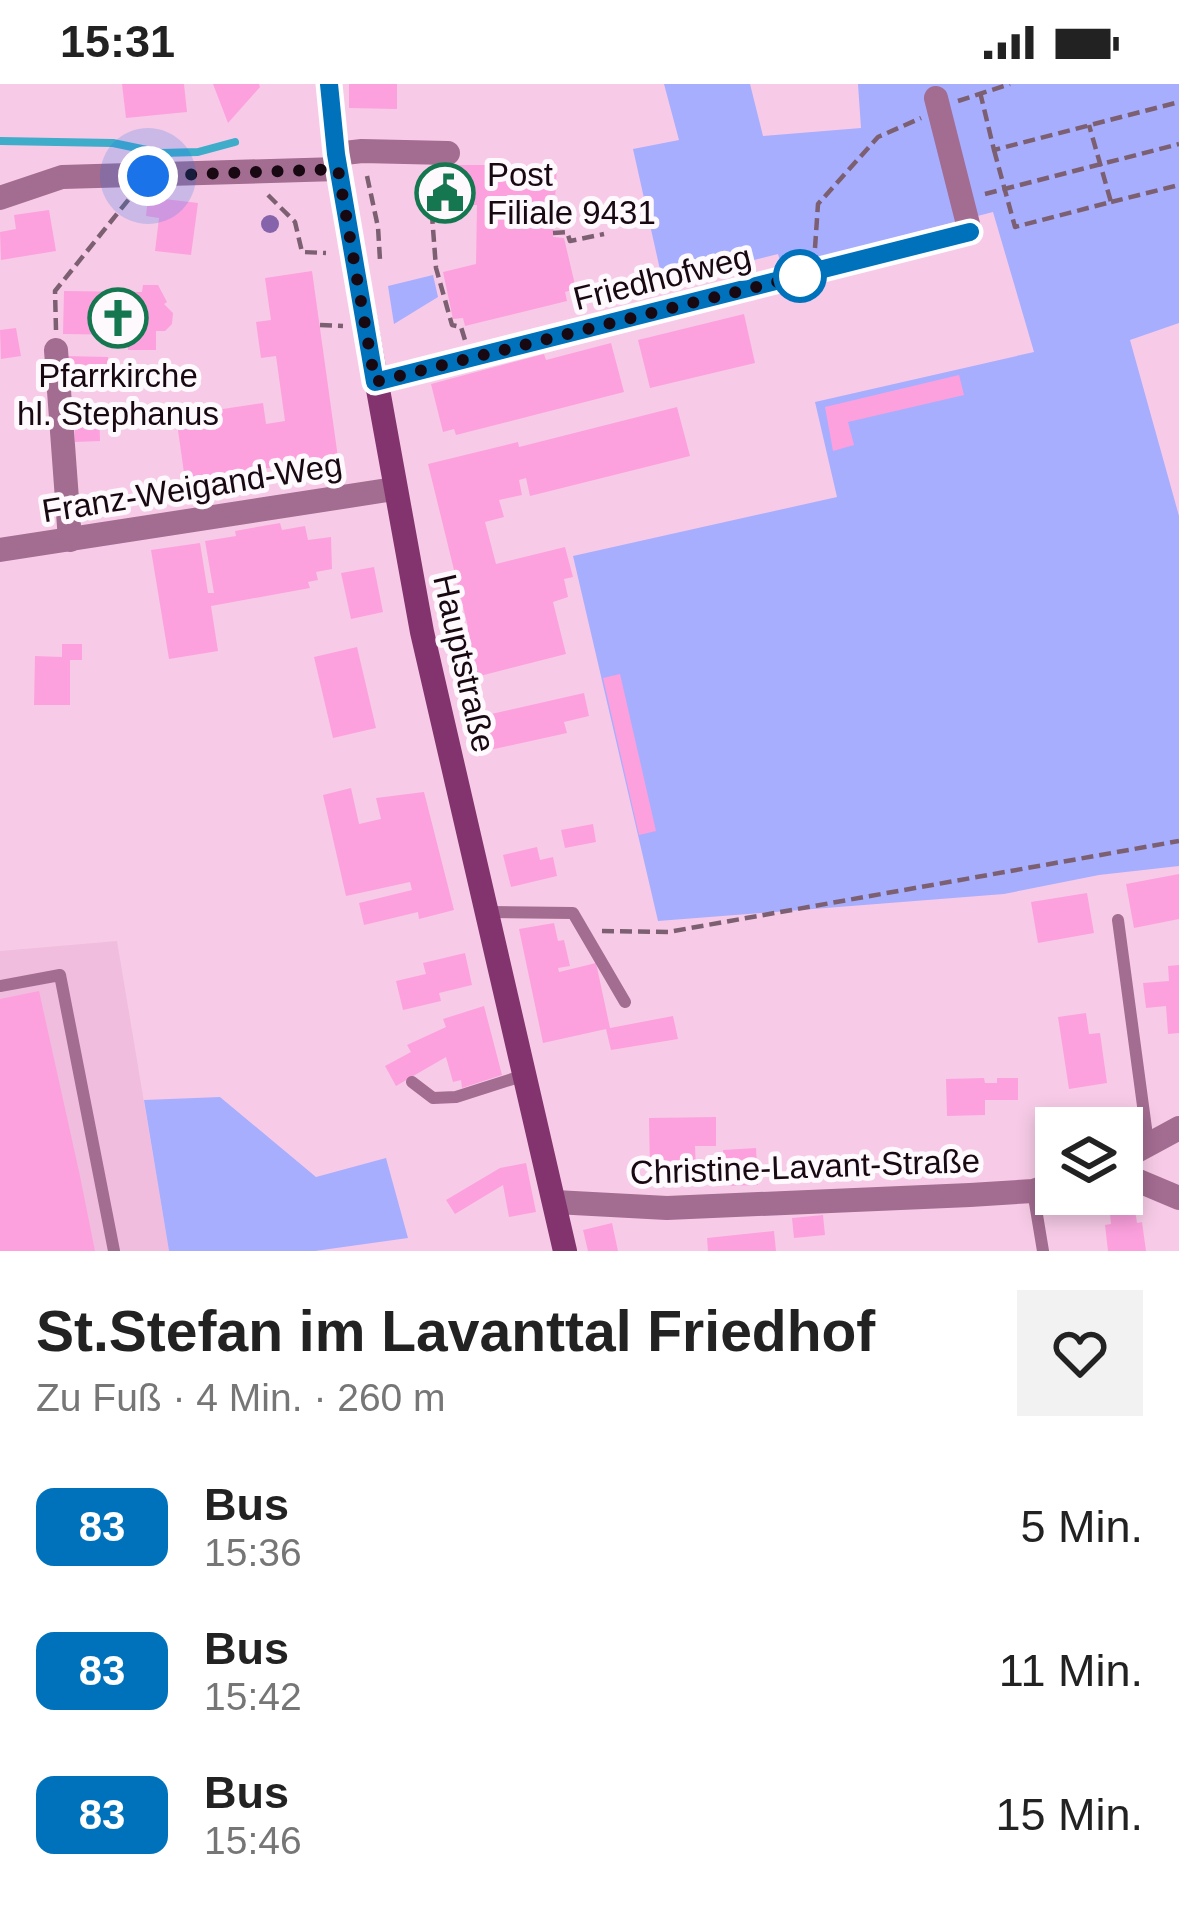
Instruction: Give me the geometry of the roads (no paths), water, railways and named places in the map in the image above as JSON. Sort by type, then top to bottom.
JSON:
[{"type":"main road","name":"Hauptstraße","points":[[329,84],[337,162],[422,632],[565,1251]]},
{"type":"street","name":"Friedhofweg","points":[[375,382],[970,232],[938,104]]},
{"type":"street","points":[[0,198],[62,177],[264,172],[337,162],[362,151],[448,153]]},
{"type":"street","points":[[56,350],[70,540]]},
{"type":"street","name":"Franz-Weigand-Weg","points":[[0,550],[394,489]]},
{"type":"street","points":[[1143,1147],[1179,1128]]},
{"type":"street","points":[[1143,1183],[1179,1198]]},
{"type":"street","name":"Christine-Lavant-Straße","points":[[555,1202],[667,1208],[1035,1188]]},
{"type":"lane","points":[[488,912],[573,913],[625,1002]]},
{"type":"lane","points":[[1118,920],[1149,1144]]},
{"type":"lane","points":[[0,986],[60,975],[114,1251]]},
{"type":"lane","points":[[412,1082],[433,1098],[456,1097],[526,1075]]},
{"type":"lane","points":[[1042,1251],[1044,1215]]},
{"type":"waterway","points":[[0,141],[113,143],[161,153],[198,152],[235,142]]},
{"type":"place","name":"Post Filiale 9431","points":[[445,193]]},
{"type":"place","name":"Pfarrkirche hl. Stephanus","points":[[118,318]]}]
